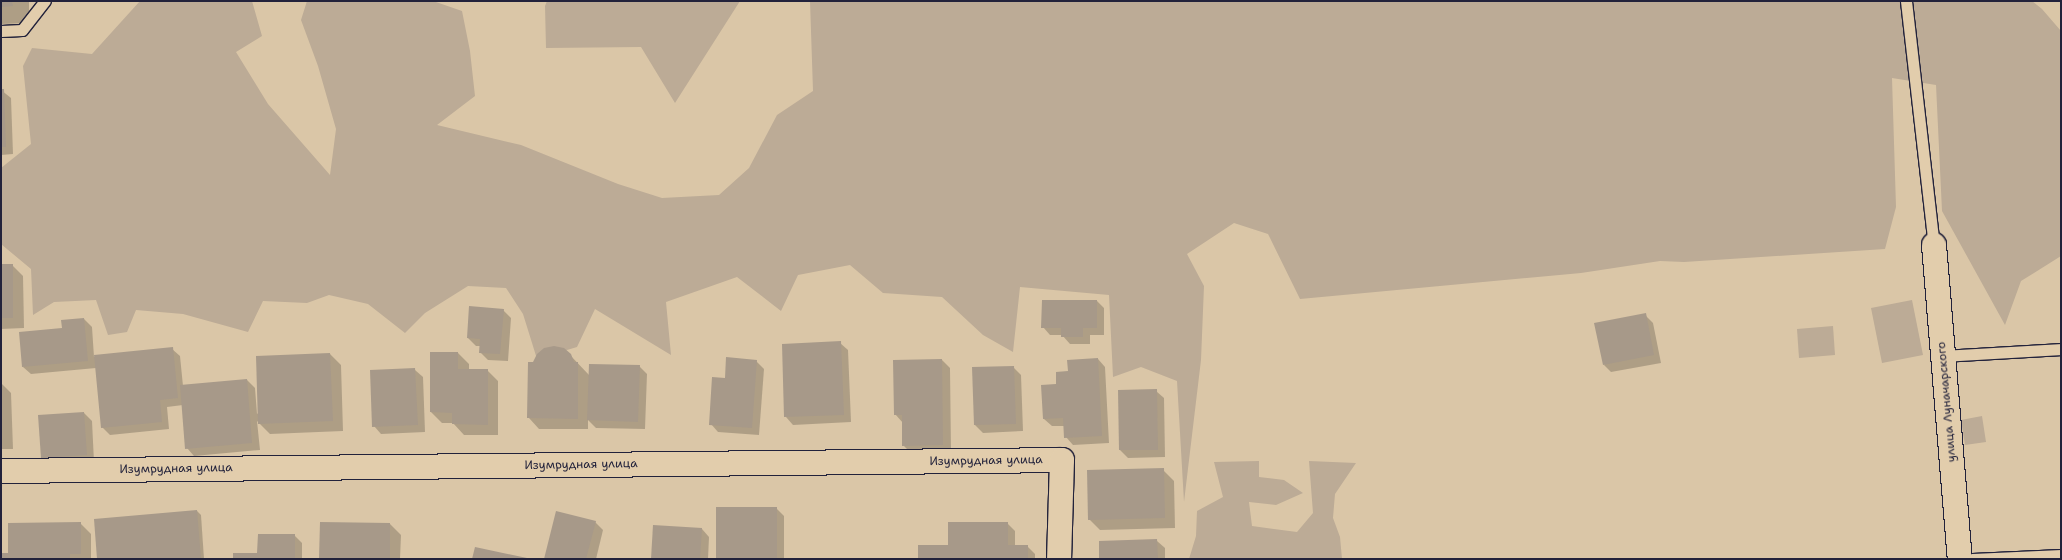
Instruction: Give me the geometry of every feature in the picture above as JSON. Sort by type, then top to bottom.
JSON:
[{"type":"street","name":"улица Луначарского","points":[[1934,245],[1960,559]]},
{"type":"street","name":"Изумрудная улица","points":[[1,471],[1062,460],[1059,559]]},
{"type":"lane","points":[[1,31],[22,30],[45,1]]},
{"type":"lane","points":[[1906,1],[1934,245]]},
{"type":"lane","points":[[1943,356],[2061,349]]},
{"type":"lane","points":[[1972,559],[2061,555]]},
{"type":"shaded area","points":[[140,1],[252,1],[262,36],[236,52],[268,104],[330,175],[336,129],[318,66],[301,20],[307,1],[433,1],[462,11],[470,51],[475,96],[437,125],[521,145],[618,184],[662,198],[719,195],[749,168],[777,115],[813,91],[810,1],[2032,1],[2042,9],[2061,31],[2061,256],[2021,281],[2005,325],[1942,211],[1936,85],[1892,78],[1896,207],[1885,249],[1684,262],[1660,261],[1581,273],[1300,299],[1268,234],[1234,223],[1187,254],[1204,286],[1201,360],[1184,502],[1177,381],[1141,367],[1113,377],[1109,295],[1020,287],[1013,352],[983,335],[942,297],[883,293],[850,265],[798,275],[781,311],[737,277],[666,302],[671,355],[595,309],[577,347],[537,359],[523,314],[506,288],[468,286],[425,313],[405,333],[368,304],[329,295],[307,303],[263,301],[248,332],[183,314],[136,310],[127,332],[108,335],[96,300],[54,302],[33,315],[31,269],[1,244],[1,168],[31,144],[23,66],[32,48],[92,54]]},
{"type":"shaded area","points":[[547,1],[740,1],[675,103],[641,47],[546,48],[545,6]]},
{"type":"shaded area","points":[[1912,300],[1923,355],[1882,363],[1871,308]]},
{"type":"shaded area","points":[[1833,326],[1835,355],[1799,358],[1797,329]]},
{"type":"shaded area","points":[[1982,416],[1986,442],[1965,445],[1961,420]]},
{"type":"shaded area","points":[[1259,461],[1259,477],[1284,480],[1303,493],[1276,505],[1249,502],[1252,526],[1297,532],[1313,513],[1309,461],[1356,463],[1335,494],[1333,518],[1340,537],[1342,559],[1189,559],[1196,536],[1197,511],[1223,497],[1214,462]]},
{"type":"building","points":[[1,1],[12,1],[13,6],[1,7]]},
{"type":"building","points":[[1,89],[4,89],[6,147],[1,147]]},
{"type":"building","points":[[1,264],[13,264],[13,318],[1,318]]},
{"type":"building","points":[[1042,300],[1097,300],[1097,328],[1083,328],[1083,337],[1061,337],[1061,328],[1041,328]]},
{"type":"building","points":[[469,306],[504,309],[500,354],[479,353],[480,339],[467,338]]},
{"type":"building","points":[[1646,313],[1654,355],[1603,365],[1594,323]]},
{"type":"building","points":[[84,318],[88,361],[22,367],[19,332],[62,328],[61,320]]},
{"type":"building","points":[[841,341],[844,415],[784,417],[782,344]]},
{"type":"building","points":[[554,346],[564,348],[571,354],[574,362],[578,362],[578,419],[527,418],[528,362],[533,362],[537,354],[544,348]]},
{"type":"building","points":[[173,347],[178,398],[160,400],[162,422],[101,428],[94,355]]},
{"type":"building","points":[[430,352],[458,352],[458,369],[488,369],[488,425],[452,424],[452,413],[430,412]]},
{"type":"building","points":[[330,353],[333,421],[258,424],[256,356]]},
{"type":"building","points":[[726,357],[757,360],[752,428],[709,425],[712,377],[725,378]]},
{"type":"building","points":[[1098,358],[1102,436],[1064,438],[1063,418],[1043,419],[1041,385],[1056,384],[1056,372],[1068,371],[1067,360]]},
{"type":"building","points":[[942,359],[943,445],[902,446],[902,415],[894,415],[893,360]]},
{"type":"building","points":[[589,364],[640,365],[638,422],[587,420]]},
{"type":"building","points":[[1014,366],[1016,424],[974,425],[972,367]]},
{"type":"building","points":[[415,368],[418,425],[372,427],[370,370]]},
{"type":"building","points":[[247,379],[252,443],[185,449],[180,385]]},
{"type":"building","points":[[1157,389],[1158,450],[1119,450],[1118,390]]},
{"type":"building","points":[[84,412],[87,455],[41,458],[38,415]]},
{"type":"building","points":[[1164,468],[1165,518],[1088,520],[1087,470]]},
{"type":"building","points":[[716,507],[777,507],[777,559],[716,559]]},
{"type":"building","points":[[197,510],[201,559],[97,559],[94,519]]},
{"type":"building","points":[[556,511],[596,521],[586,559],[544,559]]},
{"type":"building","points":[[81,522],[81,554],[70,554],[70,559],[1,559],[1,553],[8,553],[8,523]]},
{"type":"building","points":[[320,522],[390,523],[390,559],[319,559]]},
{"type":"building","points":[[948,522],[1008,522],[1008,545],[1028,545],[1028,559],[918,559],[918,545],[948,545]]},
{"type":"building","points":[[653,525],[702,528],[700,559],[651,559]]},
{"type":"building","points":[[258,534],[295,534],[295,559],[233,559],[233,553],[257,553]]},
{"type":"building","points":[[1157,539],[1158,559],[1099,559],[1099,541]]},
{"type":"building","points":[[475,547],[527,558],[527,559],[472,559]]}]
